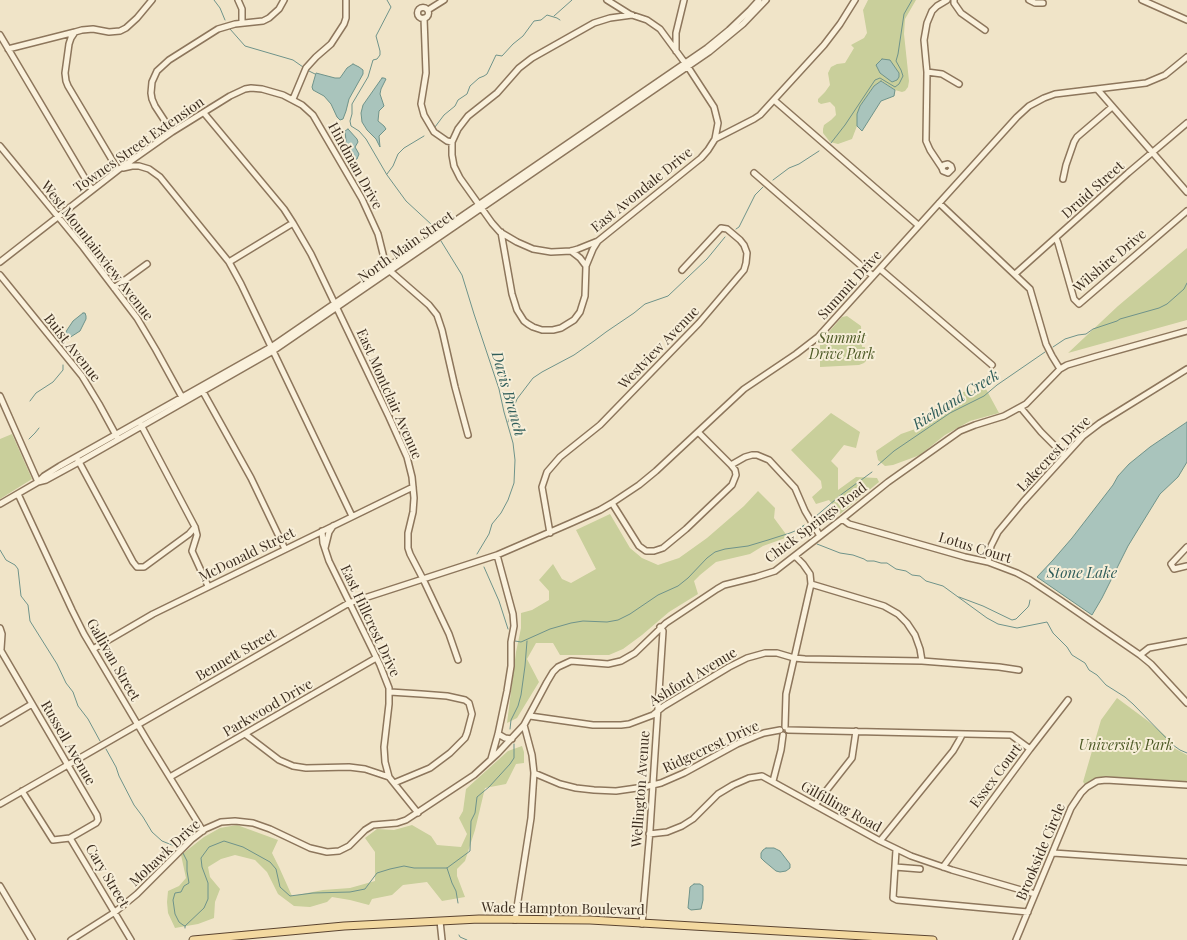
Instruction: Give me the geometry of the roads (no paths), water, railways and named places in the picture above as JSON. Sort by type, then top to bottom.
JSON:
[{"type":"main road","name":"Wade Hampton Boulevard","points":[[192,940],[344,926],[479,919],[590,920],[933,940]]},
{"type":"street","points":[[8,49],[82,30],[120,31],[137,18],[152,0]]},
{"type":"street","points":[[238,0],[242,9],[242,23]]},
{"type":"street","points":[[172,132],[152,99],[151,87],[157,71],[170,60],[218,29],[242,23],[255,23],[269,18],[279,10],[284,0]]},
{"type":"street","points":[[293,99],[306,68],[331,44],[344,24],[346,0]]},
{"type":"street","points":[[420,0],[422,7],[428,10]]},
{"type":"street","points":[[428,10],[444,0]]},
{"type":"street","points":[[608,0],[660,29],[714,107],[718,123],[715,139]]},
{"type":"street","points":[[676,52],[676,32],[684,0]]},
{"type":"street","name":"North Main Street","points":[[686,65],[729,30],[759,0]]},
{"type":"street","name":"North Main Street","points":[[0,504],[38,482],[46,480],[78,459],[272,349],[686,65],[721,43],[766,0]]},
{"type":"street","points":[[715,139],[760,115],[824,44],[840,24],[855,0]]},
{"type":"street","points":[[947,0],[932,10],[926,24],[924,40],[927,72],[926,141],[936,158],[944,166],[951,166],[950,171],[960,180]]},
{"type":"street","points":[[954,0],[954,3],[961,12],[985,30]]},
{"type":"street","points":[[1029,0],[1035,3],[1043,3]]},
{"type":"street","points":[[1142,0],[1187,20]]},
{"type":"street","points":[[422,7],[418,9],[417,13],[424,18]]},
{"type":"street","points":[[424,18],[428,16],[428,10]]},
{"type":"street","points":[[424,18],[426,73],[421,104],[424,115],[434,132],[447,141],[452,142],[458,129],[468,116],[497,93],[519,68],[532,58],[594,23],[610,18],[632,15]]},
{"type":"street","points":[[75,32],[69,44],[65,73],[66,81],[118,170],[139,166],[154,172],[166,184],[229,262],[242,284],[352,516]]},
{"type":"street","points":[[0,36],[92,190]]},
{"type":"street","name":"Summit Drive","points":[[497,555],[550,533],[612,503],[645,480],[744,389],[818,337],[918,225],[1029,106],[1055,94],[1146,84],[1165,75],[1187,57]]},
{"type":"street","points":[[927,72],[942,74],[959,84]]},
{"type":"street","name":"Townes Street Extension","points":[[0,262],[118,170],[172,132],[230,96],[245,89],[262,89],[276,93]]},
{"type":"street","points":[[1098,90],[1187,192]]},
{"type":"street","name":"Hindman Drive","points":[[276,93],[293,99],[313,115],[357,189],[375,227],[389,269]]},
{"type":"street","points":[[774,100],[918,225]]},
{"type":"street","points":[[1064,179],[1066,165],[1074,142],[1112,107]]},
{"type":"street","name":"East Montclair Avenue","points":[[204,113],[272,196],[292,223],[311,254],[407,457],[411,468],[413,487],[413,512],[407,543],[410,554],[452,643],[458,660]]},
{"type":"street","name":"Druid Street","points":[[1015,274],[1187,123]]},
{"type":"street","name":"East Avondale Drive","points":[[452,142],[452,155],[460,178],[500,232],[533,249],[551,252],[571,251],[598,241],[701,158],[715,139]]},
{"type":"street","name":"West Mountainview Avenue","points":[[0,146],[114,288],[142,327],[184,400]]},
{"type":"street","points":[[754,173],[873,276]]},
{"type":"street","points":[[939,203],[1027,285],[1032,292],[1046,344],[1060,370]]},
{"type":"street","name":"Wilshire Drive","points":[[1056,238],[1074,299],[1079,304],[1187,211]]},
{"type":"street","points":[[229,262],[292,223]]},
{"type":"street","name":"Westview Avenue","points":[[550,533],[542,487],[547,472],[560,457],[600,425],[699,324],[744,270],[747,253],[740,240],[726,229],[721,228],[682,270]]},
{"type":"street","points":[[500,232],[516,306],[524,321],[532,327],[542,330],[553,330],[566,325],[574,320],[580,312],[584,301],[586,266],[598,241]]},
{"type":"street","points":[[571,251],[586,266]]},
{"type":"street","points":[[114,288],[147,264]]},
{"type":"street","points":[[389,269],[429,305],[437,315],[468,434]]},
{"type":"street","points":[[880,269],[992,365]]},
{"type":"street","name":"Buist Avenue","points":[[0,275],[82,376],[117,437]]},
{"type":"street","name":"Chick Springs Road","points":[[524,725],[546,682],[558,667],[571,661],[608,664],[621,660],[635,653],[660,627],[724,585],[764,576],[775,571],[888,482],[960,431],[1021,408],[1060,370],[1069,364],[1187,331]]},
{"type":"street","name":"Lakecrest Drive","points":[[988,562],[991,546],[998,532],[1083,436],[1100,423],[1187,369]]},
{"type":"street","points":[[202,389],[251,478],[285,549]]},
{"type":"street","points":[[0,396],[38,482]]},
{"type":"street","points":[[1021,408],[1065,456]]},
{"type":"street","points":[[140,424],[195,527],[197,535],[192,550],[208,586]]},
{"type":"street","points":[[612,503],[638,546],[646,551],[663,548],[732,485],[736,475],[736,470],[698,432]]},
{"type":"street","points":[[731,465],[752,455],[769,460],[795,488],[820,536]]},
{"type":"street","points":[[78,459],[137,567],[144,566],[189,534],[195,527]]},
{"type":"street","name":"McDonald Street","points":[[93,648],[208,586],[413,487]]},
{"type":"street","name":"Gallivan Street","points":[[18,494],[72,610],[138,725],[203,831]]},
{"type":"street","name":"Lotus Court","points":[[842,519],[848,524],[988,562],[1030,580],[1140,655],[1151,664],[1187,703]]},
{"type":"street","points":[[325,549],[329,532],[334,525]]},
{"type":"street","name":"East Hillcrest Drive","points":[[322,531],[322,538],[329,561],[376,658],[390,692],[384,747],[389,777],[418,813]]},
{"type":"street","points":[[1187,548],[1171,564],[1174,569],[1187,566]]},
{"type":"street","points":[[491,760],[511,666],[511,642],[514,626],[513,614],[497,555]]},
{"type":"street","name":"Bennett Street","points":[[0,804],[349,603],[497,555]]},
{"type":"street","points":[[772,781],[781,750],[783,736],[780,733],[784,729],[786,694],[811,584],[810,574],[795,556]]},
{"type":"street","points":[[811,584],[878,604],[898,614],[915,635],[922,661]]},
{"type":"street","name":"Wellington Avenue","points":[[642,924],[663,631],[660,627]]},
{"type":"street","name":"Russell Avenue","points":[[0,628],[2,634],[0,649],[97,815],[98,820],[96,823],[70,838]]},
{"type":"street","points":[[1140,655],[1149,648],[1187,641]]},
{"type":"street","name":"Ashford Avenue","points":[[530,716],[604,726],[629,724],[657,712],[714,675],[760,653],[770,652],[805,660],[922,661],[999,666],[1018,670]]},
{"type":"street","name":"Parkwood Drive","points":[[170,777],[376,658]]},
{"type":"street","points":[[390,692],[430,694],[465,700],[469,703],[472,714],[465,738],[450,753],[430,768],[394,783]]},
{"type":"street","name":"Essex Court","points":[[943,868],[1068,700]]},
{"type":"street","points":[[0,723],[32,704]]},
{"type":"street","points":[[515,920],[531,818],[534,773],[532,755],[524,725]]},
{"type":"street","name":"Mohawk Drive","points":[[71,940],[115,912],[137,894],[192,840],[213,825],[228,821],[253,823],[270,828],[322,852],[339,851],[349,846],[365,830],[373,825],[398,823],[406,820],[474,775],[524,725]]},
{"type":"street","name":"Ridgecrest Drive","points":[[534,773],[560,784],[576,788],[616,791],[644,787],[669,780],[684,773],[736,744],[756,736],[784,729],[1011,735],[1030,749]]},
{"type":"street","points":[[815,805],[852,758],[856,732]]},
{"type":"street","points":[[245,734],[278,760],[298,768],[349,766],[389,777]]},
{"type":"street","points":[[498,734],[512,739]]},
{"type":"street","points":[[880,841],[953,751],[962,735]]},
{"type":"street","name":"Gilfilling Road","points":[[649,834],[667,832],[682,826],[693,819],[718,794],[749,778],[762,776],[896,850],[943,868],[1035,894]]},
{"type":"street","name":"Brookside Circle","points":[[1016,940],[1071,808],[1081,793],[1091,784],[1106,780],[1187,785]]},
{"type":"street","name":"Cary Street","points":[[22,791],[51,839],[56,841],[70,838],[131,940]]},
{"type":"street","points":[[896,850],[893,898],[897,900],[1028,912]]},
{"type":"street","points":[[1053,853],[1187,862]]},
{"type":"street","points":[[895,867],[920,869]]},
{"type":"street","points":[[0,886],[30,939]]},
{"type":"street","points":[[440,921],[442,940]]},
{"type":"water","points":[[882,59],[890,60],[899,73],[897,80],[892,82],[880,73],[876,65]]},
{"type":"water","points":[[353,64],[363,70],[363,74],[349,99],[343,119],[340,120],[331,104],[324,96],[313,90],[312,87],[316,73],[340,78],[347,68]]},
{"type":"water","points":[[382,78],[386,79],[380,94],[384,106],[379,111],[378,121],[386,129],[379,136],[380,147],[362,122],[361,113],[363,105]]},
{"type":"water","points":[[881,81],[895,90],[894,96],[881,101],[862,131],[857,126],[857,114],[860,106],[874,86]]},
{"type":"water","points":[[348,129],[358,142],[355,147],[359,154],[357,159],[351,160],[348,150],[344,146],[346,141],[345,131]]},
{"type":"water","points":[[85,313],[86,319],[80,331],[69,338],[65,338],[64,336],[73,321]]},
{"type":"water","name":"Stone Lake","points":[[1187,422],[1187,462],[1178,477],[1160,494],[1128,546],[1092,615],[1037,577],[1072,538],[1129,464]]},
{"type":"water","points":[[766,848],[774,848],[780,851],[790,864],[790,868],[786,871],[776,871],[761,858],[761,853]]},
{"type":"water","points":[[694,884],[703,886],[703,900],[701,909],[691,910],[688,908],[690,887]]},
{"type":"waterway","points":[[214,0],[225,20]]},
{"type":"waterway","name":"Davis Branch","points":[[387,0],[391,7],[376,36],[380,55],[377,59],[373,60],[368,77],[352,104],[350,121],[351,126],[366,139],[387,175],[406,201],[432,225]]},
{"type":"waterway","points":[[554,16],[572,0]]},
{"type":"waterway","points":[[831,143],[875,80],[880,78],[895,87],[899,84],[903,76],[896,61],[904,14],[912,0]]},
{"type":"waterway","points":[[435,127],[444,115],[455,106],[458,100],[467,94],[470,86],[487,74],[496,55],[502,56],[523,36],[534,21],[541,20],[547,15],[560,20]]},
{"type":"waterway","points":[[230,29],[245,46],[293,60],[303,67]]},
{"type":"waterway","points":[[309,71],[315,74]]},
{"type":"waterway","points":[[387,174],[398,154],[404,148],[424,136]]},
{"type":"waterway","points":[[773,180],[789,168],[819,151]]},
{"type":"waterway","points":[[736,229],[739,227],[755,195],[763,187]]},
{"type":"waterway","points":[[508,422],[517,399],[533,378],[574,355],[645,304],[668,296],[707,259],[725,237]]},
{"type":"waterway","name":"Davis Branch","points":[[441,241],[462,275],[499,389],[513,443],[515,460],[514,483],[508,500],[492,524],[489,534],[477,554]]},
{"type":"waterway","name":"Richland Creek","points":[[1053,347],[1065,339],[1086,334],[1093,329],[1120,319],[1159,308],[1167,304],[1184,289],[1187,283]]},
{"type":"waterway","name":"Richland Creek","points":[[878,465],[894,451],[950,413],[984,396],[1045,352]]},
{"type":"waterway","points":[[30,401],[36,393],[53,382],[63,370],[63,365]]},
{"type":"waterway","points":[[29,439],[39,428]]},
{"type":"waterway","name":"Richland Creek","points":[[815,517],[872,472]]},
{"type":"waterway","name":"Richland Creek","points":[[515,641],[521,642],[550,629],[571,623],[618,620],[658,595],[678,586],[715,552],[768,540],[800,529],[804,525]]},
{"type":"waterway","points":[[803,526],[811,538]]},
{"type":"waterway","points":[[817,544],[867,561],[887,563],[896,569],[920,576],[926,581],[943,586],[998,624],[1017,628],[1047,622],[1053,633],[1072,655],[1085,663],[1089,670],[1097,675],[1106,685],[1133,704],[1173,745],[1187,753]]},
{"type":"waterway","points":[[0,550],[6,560],[18,569],[21,596],[28,605],[30,621],[57,664],[66,683],[73,692],[78,706],[88,719],[100,741]]},
{"type":"waterway","name":"Davis Branch","points":[[484,567],[499,601],[508,629]]},
{"type":"waterway","points":[[959,597],[1012,620],[1016,619],[1028,607],[1030,600]]},
{"type":"waterway","name":"Richland Creek","points":[[510,729],[511,720],[521,695],[527,641]]},
{"type":"waterway","name":"Richland Creek","points":[[185,928],[204,908],[208,899],[208,883],[201,858],[209,847],[224,841],[243,847],[270,862],[276,869],[280,887],[290,896],[350,892],[365,889],[377,873],[404,866],[414,868],[447,868],[470,851],[471,821],[475,813],[477,797],[510,764],[514,758],[514,744]]},
{"type":"waterway","points":[[106,749],[134,805],[152,832],[162,841],[177,847]]},
{"type":"waterway","points":[[183,853],[187,861],[189,883],[184,886],[181,892],[175,893],[173,900],[175,914],[179,922],[185,926]]},
{"type":"waterway","points":[[447,868],[456,891],[458,903]]},
{"type":"waterway","points":[[459,935],[467,940]]},
{"type":"park label","name":"Summit Drive Park","points":[[842,348]]},
{"type":"park label","name":"University Park","points":[[1126,746]]}]
